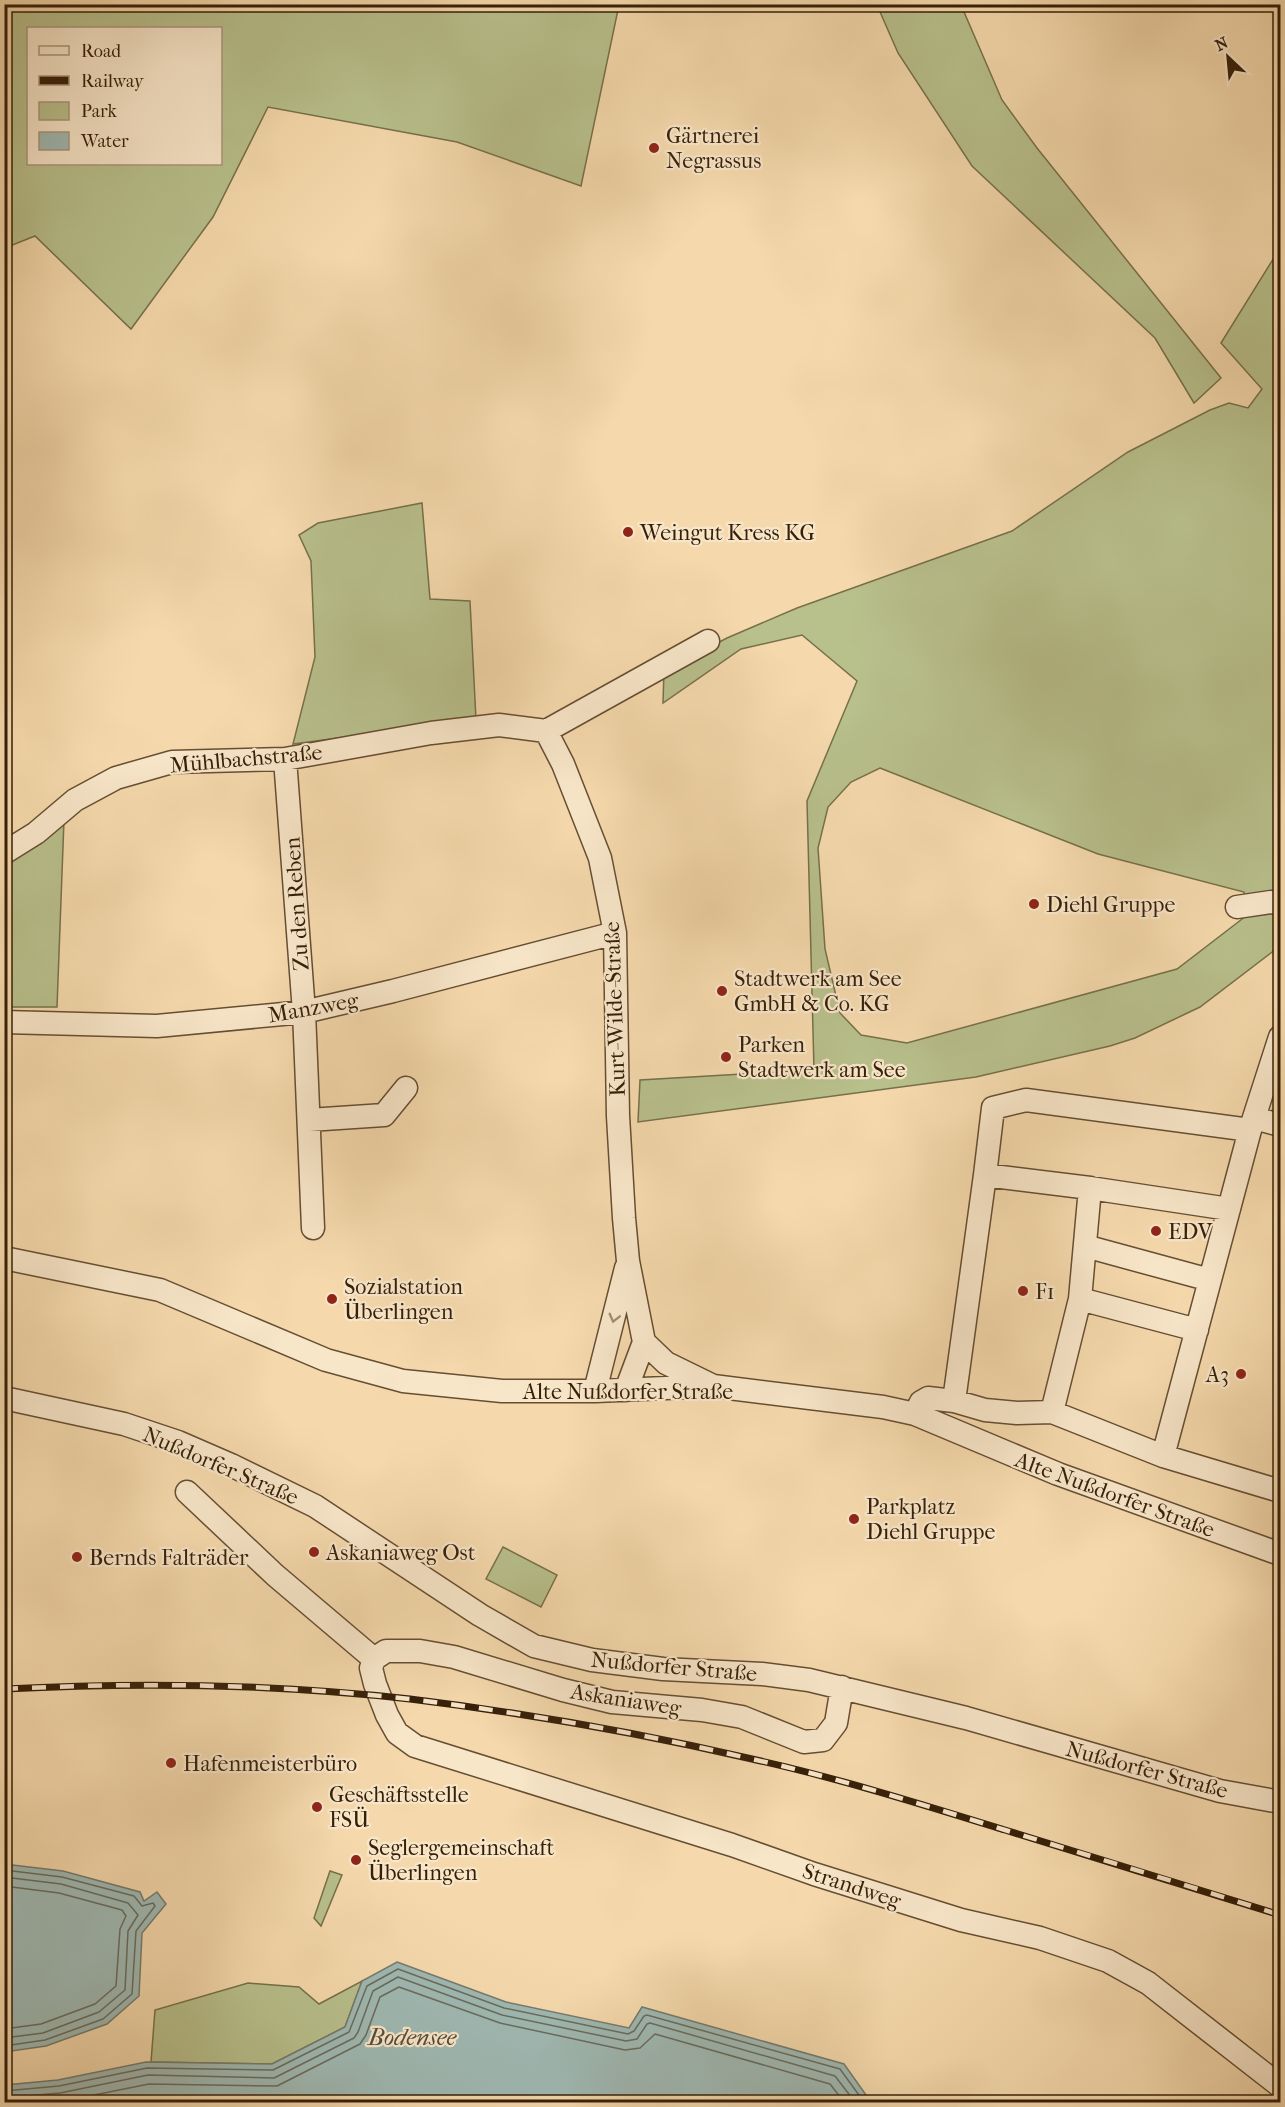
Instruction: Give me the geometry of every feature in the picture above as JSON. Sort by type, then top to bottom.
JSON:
[{"type":"street","points":[[546,731],[708,642]]},
{"type":"street","name":"Mühlbachstraße","points":[[4,853],[36,833],[75,800],[116,778],[172,762],[285,759],[431,733],[499,725],[546,731]]},
{"type":"street","name":"Kurt-Wilde-Straße","points":[[546,731],[563,764],[600,858],[615,933],[618,1116],[628,1261],[644,1342]]},
{"type":"street","name":"Zu den Reben","points":[[285,759],[304,1012],[313,1228]]},
{"type":"street","points":[[1237,907],[1271,902],[1281,904]]},
{"type":"street","name":"Manzweg","points":[[4,1022],[157,1026],[304,1012],[615,933]]},
{"type":"street","points":[[1163,1456],[1252,1124],[1281,1037]]},
{"type":"street","points":[[309,1120],[384,1115],[406,1088]]},
{"type":"street","points":[[954,1401],[993,1108],[1026,1100],[1252,1124],[1281,1125]]},
{"type":"street","points":[[985,1175],[1229,1209]]},
{"type":"street","points":[[1052,1412],[1080,1299],[1090,1188]]},
{"type":"street","points":[[1085,1245],[1210,1280]]},
{"type":"street","name":"Alte Nußdorfer Straße","points":[[4,1258],[160,1290],[326,1360],[403,1381],[502,1391],[595,1391],[712,1386],[883,1407],[915,1414],[1058,1474],[1281,1554]]},
{"type":"street","name":"Kurt-Wilde-Straße","points":[[595,1391],[628,1261]]},
{"type":"street","points":[[1080,1299],[1197,1330]]},
{"type":"street","points":[[626,1389],[644,1342],[666,1363],[712,1386]]},
{"type":"street","name":"Nußdorfer Straße","points":[[4,1398],[124,1424],[178,1442],[231,1465],[315,1506],[456,1599],[534,1646],[592,1660],[663,1669],[762,1674],[809,1680],[966,1718],[1220,1791],[1281,1802]]},
{"type":"street","points":[[915,1414],[921,1402],[928,1398],[954,1401],[985,1410],[1017,1413],[1052,1412],[1163,1456],[1281,1491]]},
{"type":"street","points":[[187,1492],[275,1575],[374,1659]]},
{"type":"street","name":"Askaniaweg","points":[[374,1659],[386,1651],[420,1651],[454,1657],[563,1690],[612,1702],[702,1710],[742,1718],[804,1742],[823,1740],[836,1723],[842,1688]]},
{"type":"street","name":"Strandweg","points":[[374,1659],[371,1668],[387,1715],[396,1733],[415,1746],[732,1845],[814,1874],[961,1920],[1040,1938],[1108,1961],[1148,1983],[1281,2086]]},
{"type":"green space","points":[[5,4],[619,4],[581,186],[457,142],[268,107],[213,217],[131,329],[35,236],[5,248]]},
{"type":"green space","points":[[877,5],[961,5],[1002,100],[1037,148],[1221,378],[1194,403],[1155,338],[972,166],[898,53]]},
{"type":"green space","points":[[1280,248],[1280,946],[1200,1007],[1135,1038],[1110,1046],[976,1077],[638,1122],[640,1080],[814,1070],[807,801],[857,681],[802,635],[741,649],[663,703],[664,671],[727,638],[797,608],[1012,531],[1128,452],[1210,410],[1229,403],[1248,408],[1262,389],[1221,343]],"holes":[[[880,768],[1098,854],[1244,892],[1246,916],[1177,969],[907,1043],[861,1035],[840,1013],[825,949],[818,848],[828,807],[851,782]]]},
{"type":"green space","points":[[422,503],[430,599],[470,601],[476,720],[293,744],[315,657],[311,561],[299,535],[318,523]]},
{"type":"green space","points":[[64,820],[57,1007],[5,1007],[5,857]]},
{"type":"green space","points":[[503,1547],[557,1575],[541,1607],[486,1579]]},
{"type":"green space","points":[[330,1871],[342,1875],[321,1926],[314,1918]]},
{"type":"green space","points":[[362,1981],[345,2027],[272,2064],[151,2062],[155,2010],[248,1983],[299,1987],[319,2004]]},
{"type":"water","points":[[4,1864],[63,1871],[140,1892],[144,1901],[157,1892],[166,1904],[142,1933],[139,1996],[107,2024],[46,2046],[5,2052]]},
{"type":"water","name":"Bodensee","points":[[397,1962],[506,2002],[629,2028],[642,2007],[844,2064],[871,2102],[5,2102],[5,2085],[58,2080],[146,2062],[272,2064],[345,2027],[362,1981]]},
{"type":"railway","points":[[4,1689],[157,1685],[309,1690],[410,1699],[582,1724],[784,1766],[848,1783],[1280,1915]]},
{"type":"place","name":"Gärtnerei Negrassus","points":[[654,148]]},
{"type":"place","name":"Weingut Kress KG","points":[[628,532]]},
{"type":"place","name":"Diehl Gruppe","points":[[1034,904]]},
{"type":"place","name":"Stadtwerk am See GmbH & Co. KG","points":[[722,991]]},
{"type":"place","name":"Parken Stadtwerk am See","points":[[726,1057]]},
{"type":"place","name":"EDV","points":[[1156,1231]]},
{"type":"place","name":"F1","points":[[1023,1291]]},
{"type":"place","name":"Sozialstation Überlingen","points":[[332,1299]]},
{"type":"place","name":"A3","points":[[1241,1374]]},
{"type":"place","name":"Parkplatz Diehl Gruppe","points":[[854,1519]]},
{"type":"place","name":"Askaniaweg Ost","points":[[314,1552]]},
{"type":"place","name":"Bernds Falträder","points":[[77,1557]]},
{"type":"place","name":"Hafenmeisterbüro","points":[[171,1763]]},
{"type":"place","name":"Geschäftsstelle FSÜ","points":[[317,1807]]},
{"type":"place","name":"Seglergemeinschaft Überlingen","points":[[356,1860]]}]
